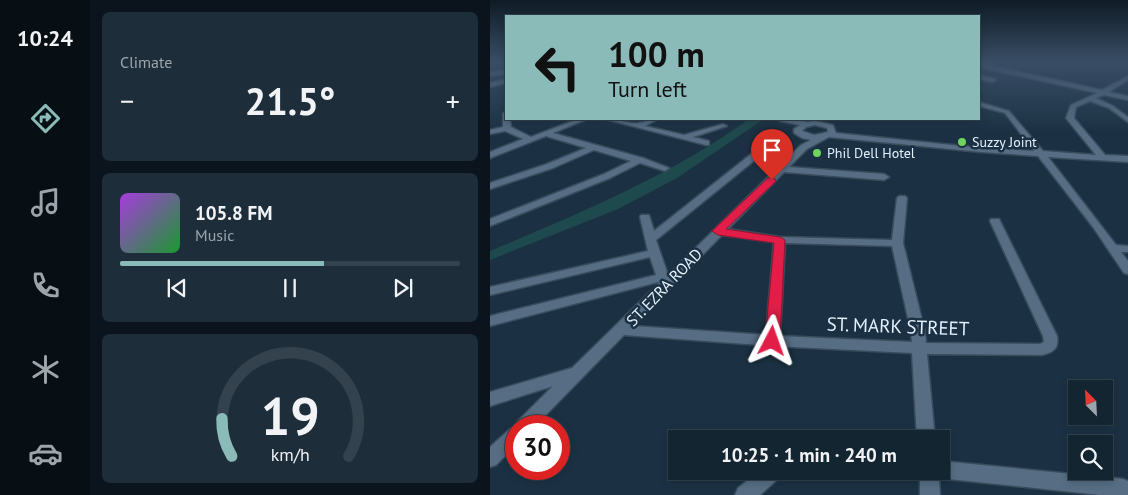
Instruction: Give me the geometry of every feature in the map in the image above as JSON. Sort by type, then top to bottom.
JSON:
[{"type":"street","points":[[1068,85],[1128,98]]},
{"type":"street","points":[[1103,158],[1070,118],[1073,106],[1117,85]]},
{"type":"street","points":[[1090,98],[1111,107],[1128,120]]},
{"type":"street","points":[[980,104],[1006,112],[1012,117],[1128,270]]},
{"type":"street","points":[[506,120],[507,128],[511,132],[532,140]]},
{"type":"street","points":[[490,155],[582,120]]},
{"type":"street","points":[[612,120],[706,143]]},
{"type":"street","points":[[638,126],[653,120]]},
{"type":"street","points":[[783,120],[800,137]]},
{"type":"street","points":[[787,120],[827,129],[851,137],[1040,154],[1128,159]]},
{"type":"street","points":[[800,137],[800,127],[808,124]]},
{"type":"street","points":[[683,138],[723,126]]},
{"type":"street","points":[[490,132],[507,128]]},
{"type":"street","points":[[800,137],[827,129]]},
{"type":"street","points":[[800,137],[827,129]]},
{"type":"street","points":[[547,134],[665,168]]},
{"type":"street","name":"ST. EZRA ROAD","points":[[535,415],[622,330],[664,281],[784,169],[800,137]]},
{"type":"street","points":[[490,186],[550,166],[595,147]]},
{"type":"street","points":[[651,239],[758,153]]},
{"type":"street","points":[[490,223],[607,176],[640,160]]},
{"type":"street","points":[[784,169],[884,177]]},
{"type":"street","points":[[902,198],[897,243],[918,332],[925,430]]},
{"type":"street","points":[[490,321],[664,281],[654,253],[645,217]]},
{"type":"street","name":"ST. MARK STREET","points":[[622,330],[772,341],[919,348],[1042,350],[1050,345],[1050,336],[994,221]]},
{"type":"street","points":[[718,231],[780,240],[897,243]]},
{"type":"street","points":[[772,341],[780,240]]},
{"type":"street","points":[[1113,248],[1128,249]]},
{"type":"street","points":[[490,291],[654,253]]},
{"type":"street","points":[[490,399],[578,373]]},
{"type":"street","points":[[490,459],[505,445]]},
{"type":"street","points":[[950,471],[1122,488]]},
{"type":"street","points":[[754,491],[765,480]]},
{"type":"street","points":[[929,480],[930,495]]},
{"type":"shaded area","points":[[748,120],[763,120],[677,178],[618,209],[490,260],[490,251],[624,192],[656,176]]},
{"type":"place","name":"Suzzy Joint","points":[[962,142]]},
{"type":"place","name":"Phil Dell Hotel","points":[[817,153]]},
{"type":"route","points":[[772,180],[718,231],[780,240],[772,341]]}]
